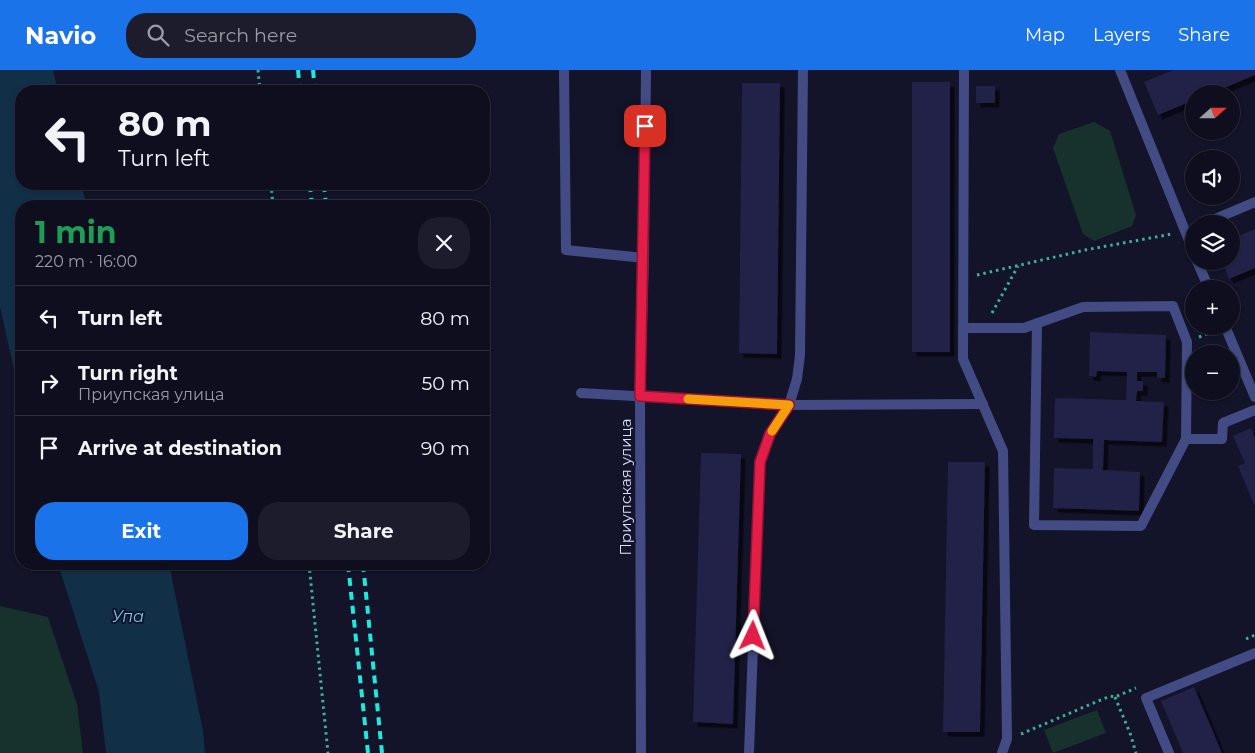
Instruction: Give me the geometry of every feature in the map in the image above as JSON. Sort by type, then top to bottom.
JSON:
[{"type":"street","points":[[564,70],[566,250],[644,258]]},
{"type":"street","name":"Приупская улица","points":[[641,753],[640,396],[646,70]]},
{"type":"street","points":[[749,753],[760,462],[770,434],[789,405],[797,379],[800,355],[803,70]]},
{"type":"street","points":[[964,70],[963,360],[1003,452],[1007,739],[1002,753]]},
{"type":"street","points":[[1120,70],[1185,221]]},
{"type":"street","points":[[1224,215],[1255,202]]},
{"type":"street","points":[[963,328],[1024,328],[1037,323],[1083,307],[1173,306],[1187,342],[1186,439],[1141,526],[1034,525],[1037,323]]},
{"type":"street","points":[[1229,335],[1255,396]]},
{"type":"street","points":[[582,393],[789,405],[983,404]]},
{"type":"street","points":[[1186,439],[1222,439],[1223,423],[1255,410]]},
{"type":"street","points":[[1169,753],[1146,698],[1255,653]]},
{"type":"path","points":[[258,70],[259,85]]},
{"type":"path","points":[[963,278],[1085,250],[1185,231]]},
{"type":"path","points":[[984,328],[1018,265]]},
{"type":"path","points":[[310,570],[328,753]]},
{"type":"path","points":[[1022,734],[1110,696],[1115,696],[1136,753]]},
{"type":"green space","points":[[1094,122],[1110,131],[1136,215],[1132,226],[1094,241],[1083,234],[1053,148],[1059,134]]},
{"type":"green space","points":[[0,606],[48,617],[77,704],[83,753],[0,753]]},
{"type":"green space","points":[[1097,710],[1106,733],[1053,753],[1044,730]]},
{"type":"water","points":[[0,70],[53,70],[57,85],[15,85],[15,190],[83,190],[85,200],[15,200],[15,374],[0,307]]},
{"type":"water","name":"Упа","points":[[60,570],[170,570],[203,731],[205,753],[106,753],[99,692]]},
{"type":"building","points":[[1173,70],[1255,70],[1255,75],[1231,85],[1185,85],[1185,104],[1158,115],[1144,82]]},
{"type":"building","points":[[912,82],[950,82],[950,352],[912,352]]},
{"type":"building","points":[[742,83],[780,83],[777,354],[739,353]]},
{"type":"building","points":[[976,86],[995,86],[995,103],[976,103]]},
{"type":"building","points":[[1255,229],[1255,268],[1229,279],[1226,270],[1240,270],[1240,235]]},
{"type":"building","points":[[1090,332],[1166,335],[1165,378],[1157,378],[1157,372],[1137,372],[1137,381],[1143,381],[1143,391],[1137,391],[1136,401],[1164,402],[1162,442],[1104,440],[1103,470],[1140,472],[1139,511],[1053,508],[1054,468],[1093,469],[1093,439],[1054,438],[1055,398],[1126,400],[1127,372],[1097,371],[1096,377],[1089,376]]},
{"type":"building","points":[[1251,428],[1255,438],[1255,507],[1238,466],[1245,463],[1233,436]]},
{"type":"building","points":[[701,453],[741,454],[733,724],[693,722]]},
{"type":"building","points":[[948,462],[985,462],[980,732],[943,732]]},
{"type":"building","points":[[1194,687],[1222,753],[1183,753],[1161,701]]},
{"type":"railway","points":[[298,70],[299,85]]},
{"type":"railway","points":[[313,70],[314,85]]},
{"type":"railway","points":[[311,190],[311,200]]},
{"type":"railway","points":[[325,190],[325,200]]},
{"type":"railway","points":[[349,570],[368,753]]},
{"type":"railway","points":[[364,570],[382,753]]},
{"type":"slow traffic","points":[[688,399],[789,405],[772,431]]},
{"type":"route","points":[[645,126],[640,396],[789,405],[770,434],[760,462],[753,636]]}]
